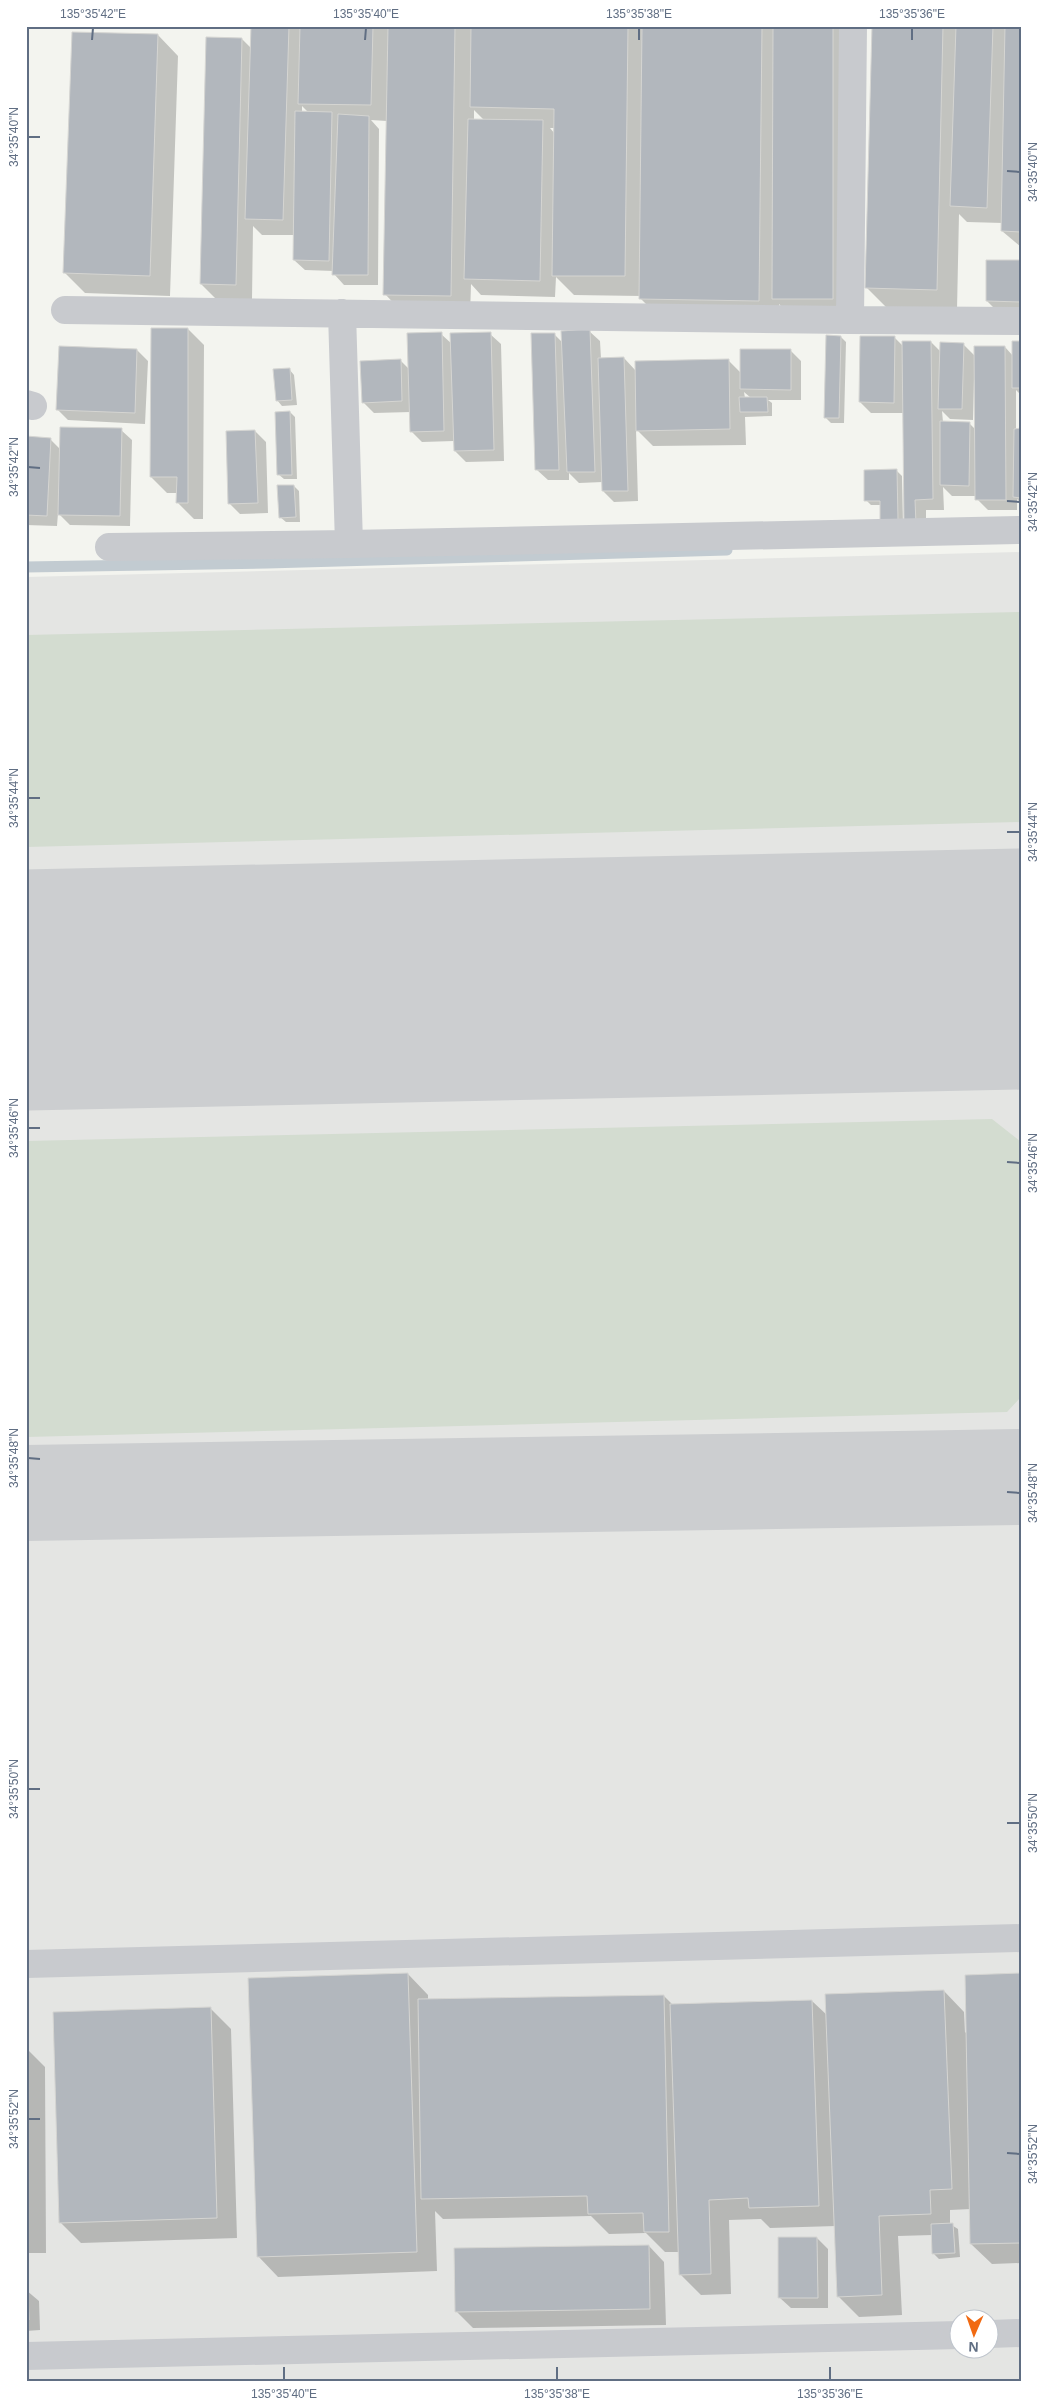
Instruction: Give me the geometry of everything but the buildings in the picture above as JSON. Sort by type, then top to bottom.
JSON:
[{"type":"street","points":[[850,320],[853,26]]},
{"type":"street","points":[[65,310],[1021,322]]},
{"type":"street","points":[[342,313],[350,544]]},
{"type":"street","points":[[109,547],[1021,530]]},
{"type":"street","points":[[26,1964],[1021,1938]]},
{"type":"street","points":[[1000,2334],[1021,2333]]},
{"type":"street","points":[[26,2356],[950,2335]]},
{"type":"shaded area","points":[[1021,552],[1021,2381],[26,2381],[26,577]]},
{"type":"shaded area","points":[[1021,612],[1021,822],[26,847],[26,635]]},
{"type":"shaded area","points":[[992,1119],[1021,1142],[1021,1397],[1007,1412],[26,1437],[26,1141]]},
{"type":"waterway","points":[[26,567],[267,563],[727,550]]},
{"type":"taxiway","points":[[26,1493],[1021,1477]]},
{"type":"runway","points":[[26,990],[1021,969]]}]
